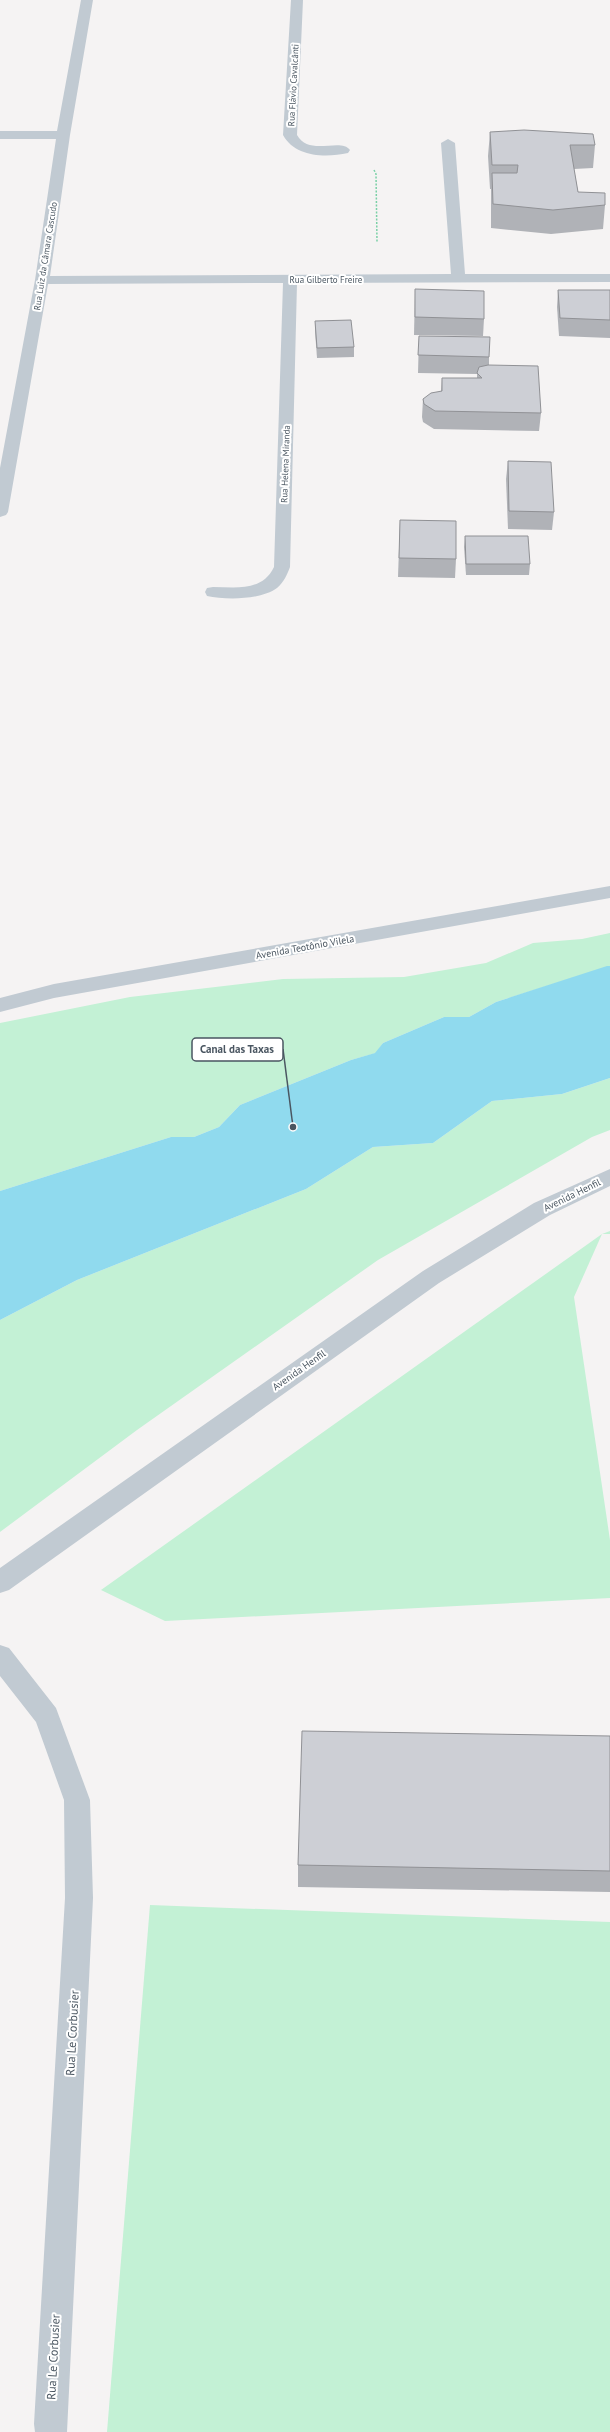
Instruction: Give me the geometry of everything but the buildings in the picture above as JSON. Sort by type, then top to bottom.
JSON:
[{"type":"street","name":"Rua Luiz da Câmara Cascudo","points":[[0,512],[42,280],[63,135],[87,0]]},
{"type":"street","name":"Rua Flávio Cavalcânti","points":[[297,0],[290,135],[293,141],[301,148],[343,150]]},
{"type":"street","points":[[0,135],[63,135]]},
{"type":"street","points":[[448,143],[458,278]]},
{"type":"street","name":"Rua Gilberto Freire","points":[[42,280],[610,278]]},
{"type":"street","name":"Rua Helena Miranda","points":[[213,592],[248,591],[270,587],[279,578],[282,567],[290,280]]},
{"type":"street","name":"Avenida Teotônio Vilela","points":[[0,1005],[54,991],[610,892]]},
{"type":"street","name":"Avenida Henfil","points":[[0,1582],[431,1277],[542,1209],[610,1177]]},
{"type":"street","name":"Rua Le Corbusier","points":[[0,1656],[47,1716],[77,1800],[79,1898],[50,2416],[51,2432]]},
{"type":"path","points":[[343,150],[367,163],[376,174],[378,279]]},
{"type":"green space","points":[[610,933],[610,966],[496,1002],[469,1017],[444,1017],[383,1043],[376,1053],[351,1060],[240,1105],[219,1127],[194,1137],[171,1137],[0,1191],[0,1023],[130,997],[283,979],[404,977],[486,963],[533,943],[582,939]]},
{"type":"green space","points":[[610,1078],[610,1130],[592,1137],[378,1260],[137,1430],[0,1532],[0,1320],[77,1280],[306,1189],[373,1147],[433,1143],[492,1101],[562,1094]]},
{"type":"green space","points":[[610,1231],[610,1234],[602,1234]]},
{"type":"green space","points":[[602,1234],[574,1297],[610,1540],[610,1598],[165,1621],[101,1590]]},
{"type":"green space","points":[[150,1905],[610,1922],[610,2432],[107,2432]]},
{"type":"water","points":[[610,966],[610,1078],[562,1094],[492,1101],[433,1143],[373,1147],[306,1189],[77,1280],[0,1320],[0,1191],[171,1137],[194,1137],[219,1127],[240,1105],[351,1060],[375,1053],[383,1043],[444,1017],[469,1017],[496,1002]]},
{"type":"place","name":"Canal das Taxas","points":[[293,1127]]}]
